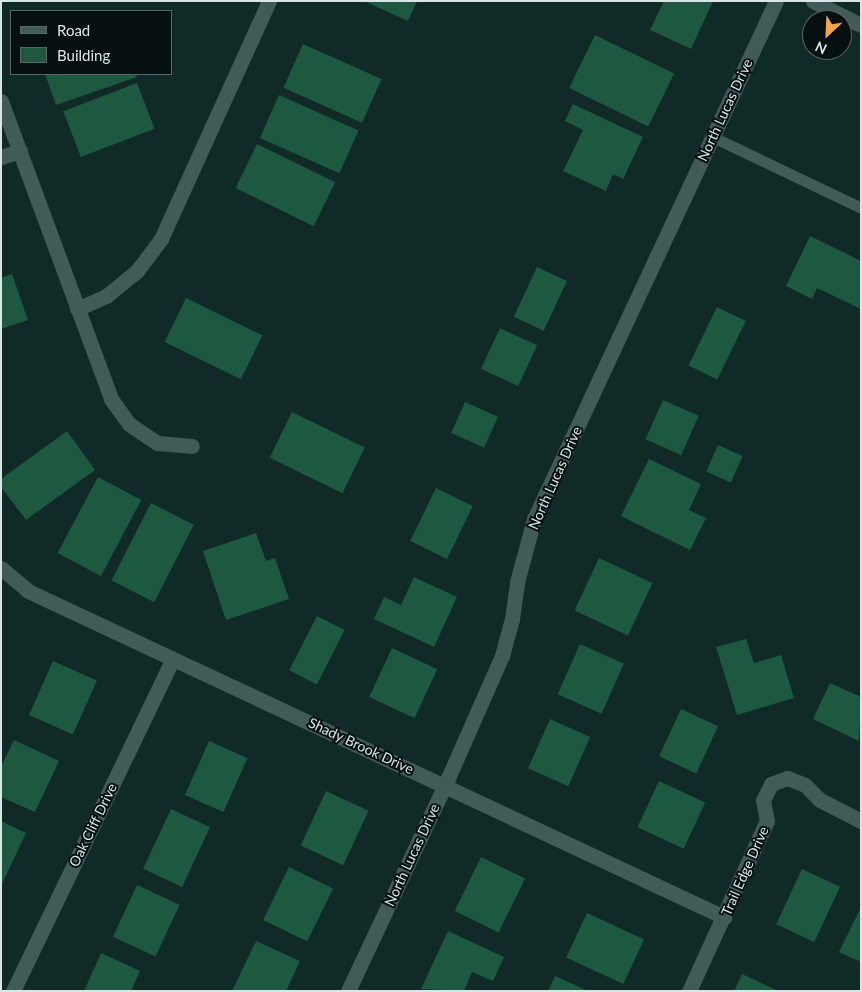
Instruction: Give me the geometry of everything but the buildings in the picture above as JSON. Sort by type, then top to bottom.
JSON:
[{"type":"street","points":[[77,309],[106,296],[137,271],[161,239],[269,1]]},
{"type":"street","name":"North Lucas Drive","points":[[348,991],[445,785],[502,656],[512,619],[517,582],[534,519],[776,1]]},
{"type":"street","points":[[813,1],[861,25]]},
{"type":"street","points":[[1,101],[111,399],[129,424],[157,443],[192,446]]},
{"type":"street","points":[[1,158],[20,151]]},
{"type":"street","name":"Shady Brook Drive","points":[[1,568],[28,591],[724,917]]},
{"type":"street","name":"Oak Cliff Drive","points":[[14,991],[172,660]]},
{"type":"street","name":"Trail Edge Drive","points":[[689,991],[767,821],[763,800],[771,784],[787,778],[805,785],[820,800],[861,821]]},
{"type":"lane","points":[[713,137],[861,208]]}]
